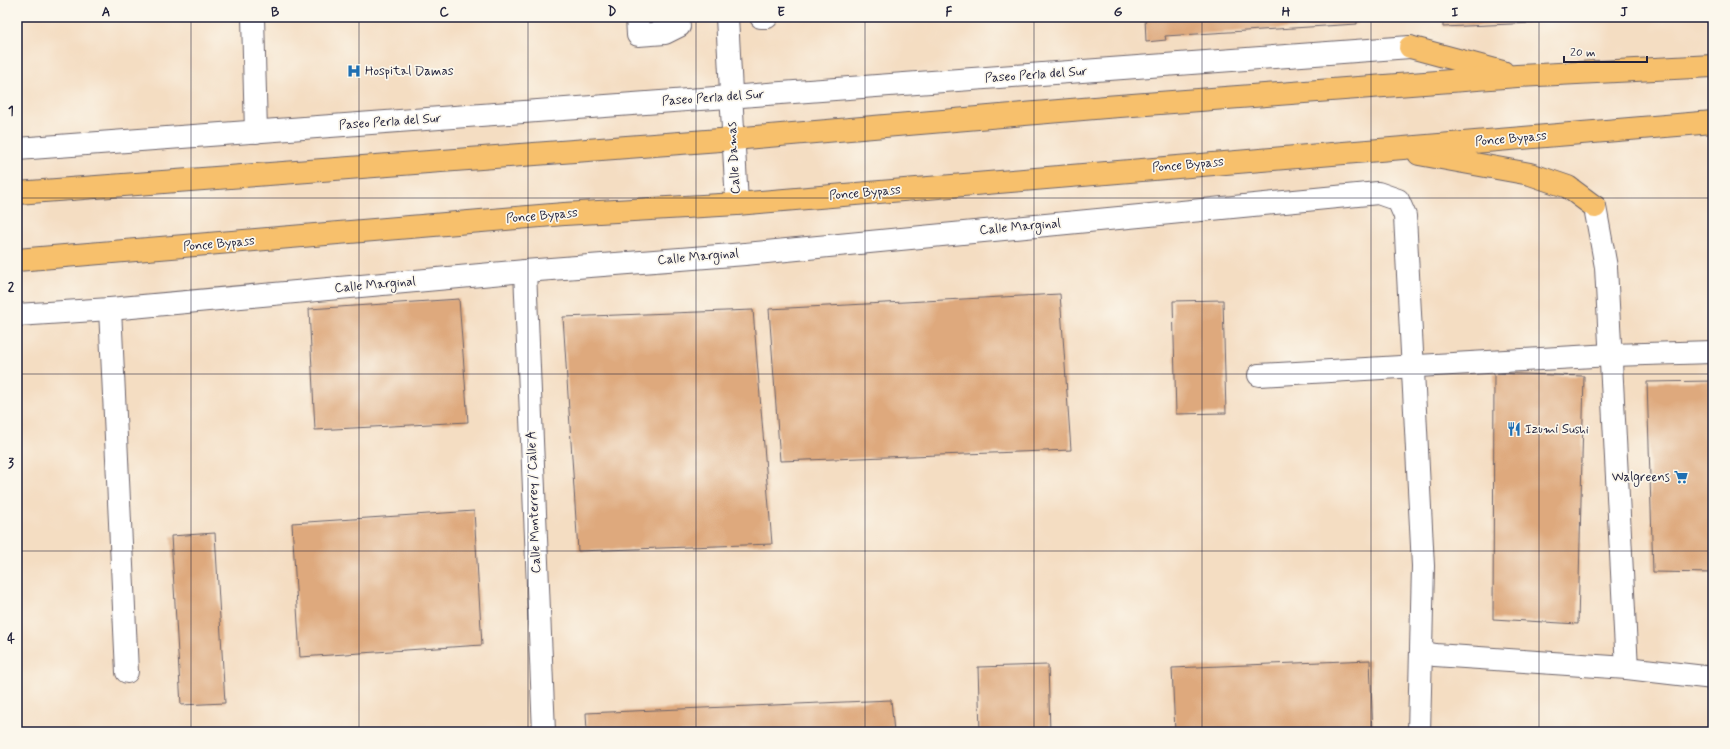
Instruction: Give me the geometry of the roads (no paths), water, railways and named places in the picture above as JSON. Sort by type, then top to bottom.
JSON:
[{"type":"highway","points":[[1410,48],[1518,76]]},
{"type":"highway","points":[[17,193],[733,139],[1106,107],[1518,76],[1713,66]]},
{"type":"highway","name":"Ponce Bypass","points":[[17,260],[564,214],[737,204],[1713,122]]},
{"type":"highway","points":[[1391,148],[1530,174],[1568,187],[1595,207]]},
{"type":"street","points":[[253,17],[256,132]]},
{"type":"street","points":[[637,17],[638,35],[665,33],[679,26],[678,17]]},
{"type":"street","name":"Calle Damas","points":[[727,17],[737,204]]},
{"type":"street","points":[[760,17],[767,17]]},
{"type":"street","name":"Paseo Perla del Sur","points":[[17,149],[1410,48]]},
{"type":"street","name":"Calle Marginal","points":[[17,315],[110,309],[525,271],[753,253],[1378,193],[1398,200],[1405,216],[1413,367]]},
{"type":"street","points":[[1595,207],[1606,268],[1627,668]]},
{"type":"street","name":"Calle Monterrey / Calle A","points":[[525,271],[544,732]]},
{"type":"street","points":[[110,309],[127,672]]},
{"type":"street","points":[[1259,375],[1610,355],[1713,352]]},
{"type":"street","points":[[1413,367],[1423,566],[1419,732]]},
{"type":"street","points":[[1421,652],[1435,655],[1627,668],[1713,678]]},
{"type":"place","name":"Hospital Damas","points":[[354,71]]},
{"type":"place","name":"Izumi Sushi","points":[[1514,429]]},
{"type":"place","name":"Walgreens","points":[[1681,477]]}]
